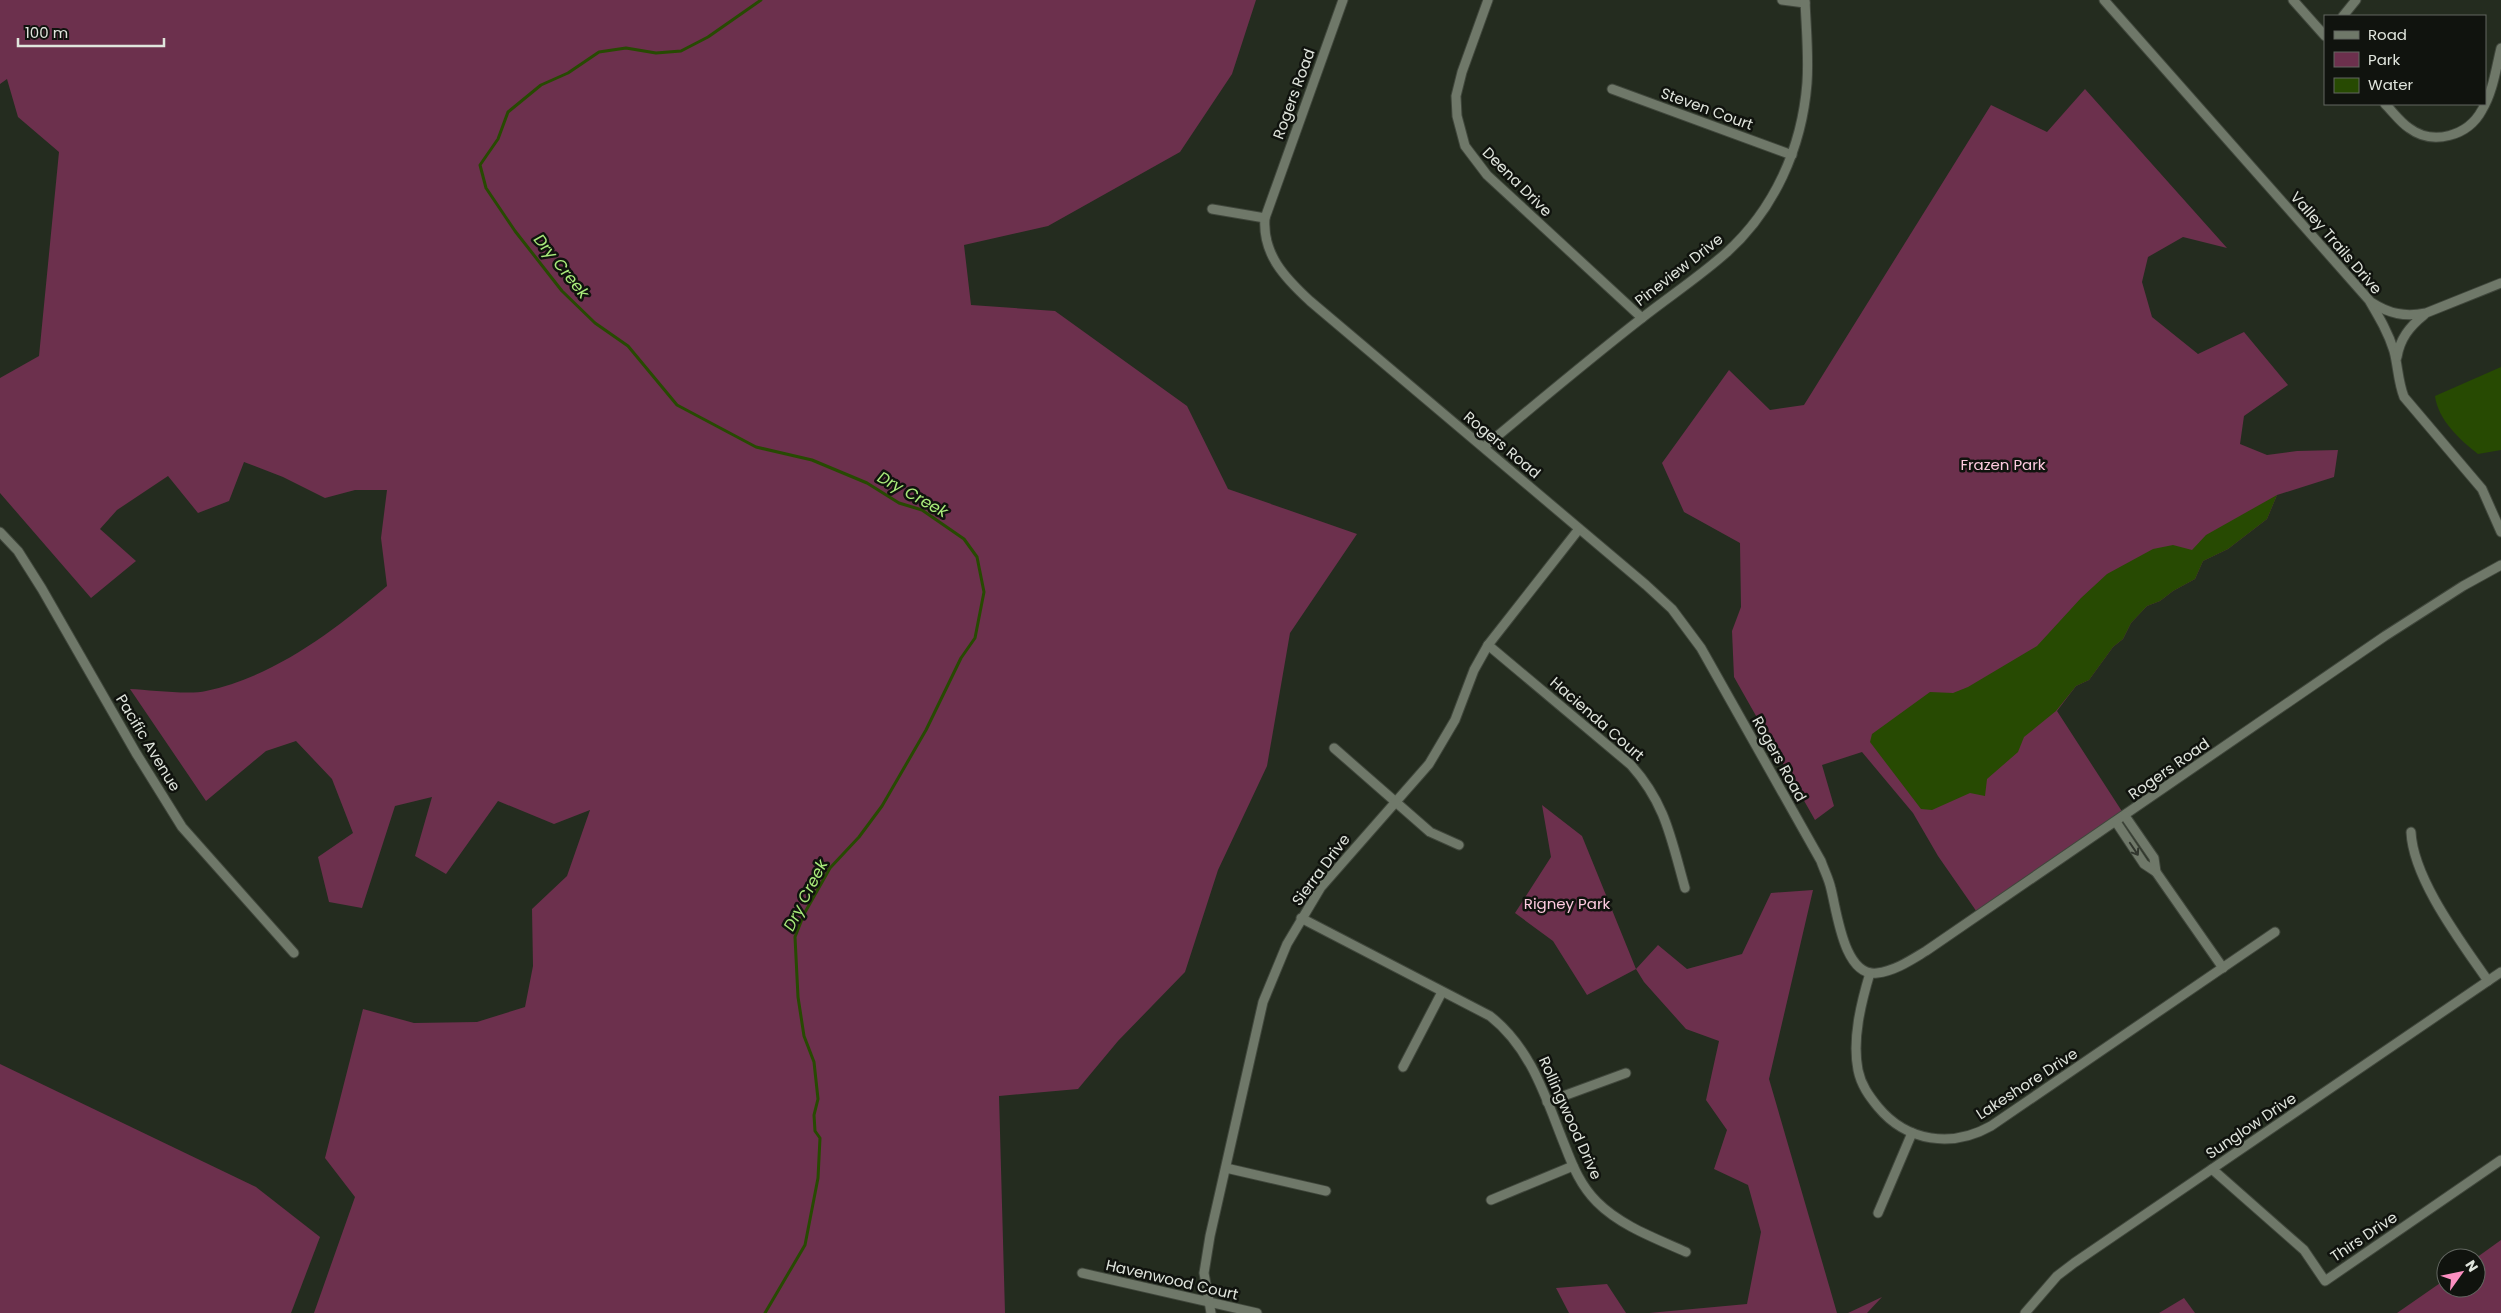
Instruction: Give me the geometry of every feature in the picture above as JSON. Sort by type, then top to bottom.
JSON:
[{"type":"street","name":"Rogers Road","points":[[1343,0],[1264,218],[1264,233],[1268,248],[1292,285],[1672,609],[1701,648],[1820,860],[1830,886],[1845,948],[1859,967],[1876,973],[1896,968],[1926,951],[2385,636],[2463,586],[2501,565]]},
{"type":"street","name":"Deena Drive","points":[[1488,0],[1462,72],[1456,96],[1457,116],[1465,146],[1487,175],[1642,318]]},
{"type":"street","points":[[1782,0],[1805,2]]},
{"type":"street","points":[[2294,0],[2324,33]]},
{"type":"street","points":[[2344,15],[2356,0]]},
{"type":"street","name":"Pineview Drive","points":[[1484,447],[1642,318],[1703,272],[1742,236],[1771,198],[1792,155],[1803,114],[1807,82],[1805,2]]},
{"type":"street","name":"Valley Trails Drive","points":[[2106,2],[2369,300],[2385,327],[2397,362],[2398,383],[2404,397],[2482,489],[2501,532]]},
{"type":"street","points":[[2486,102],[2494,80],[2501,48]]},
{"type":"street","name":"Steven Court","points":[[1612,89],[1792,155]]},
{"type":"street","points":[[2386,105],[2401,122],[2420,134],[2441,137],[2461,131],[2470,125],[2483,110],[2485,105]]},
{"type":"street","points":[[1212,209],[1264,218]]},
{"type":"street","points":[[2369,300],[2386,312],[2413,315],[2426,313],[2501,283]]},
{"type":"street","points":[[2397,362],[2403,338],[2414,323],[2426,313]]},
{"type":"street","name":"Sierra Drive","points":[[1211,1313],[1205,1287],[1206,1260],[1263,1002],[1287,944],[1321,887],[1429,764],[1447,736],[1474,670],[1488,644],[1579,529]]},
{"type":"street","name":"Pacific Avenue","points":[[0,532],[18,551],[42,588],[136,753],[182,827],[294,953]]},
{"type":"street","name":"Hacienda Court","points":[[1488,644],[1631,765],[1642,778],[1662,809],[1685,888]]},
{"type":"street","points":[[1334,748],[1430,832],[1459,845]]},
{"type":"street","points":[[2125,816],[2154,858],[2156,872]]},
{"type":"street","points":[[2116,822],[2144,864],[2156,872],[2223,968]]},
{"type":"street","points":[[2411,832],[2414,853],[2442,913],[2488,981]]},
{"type":"street","name":"Rollingwood Drive","points":[[1301,918],[1490,1016],[1502,1025],[1519,1044],[1531,1063],[1573,1166],[1590,1195],[1617,1219],[1686,1252]]},
{"type":"street","name":"Lakeshore Drive","points":[[1870,972],[1857,1032],[1855,1053],[1858,1072],[1868,1095],[1885,1115],[1912,1133],[1932,1140],[1942,1140],[1964,1137],[1984,1130],[2275,932]]},
{"type":"street","name":"Sunglow Drive","points":[[2025,1313],[2057,1276],[2501,972]]},
{"type":"street","points":[[1403,1067],[1442,992]]},
{"type":"street","points":[[1547,1102],[1626,1073]]},
{"type":"street","points":[[1878,1213],[1912,1133]]},
{"type":"street","name":"Thirs Drive","points":[[2212,1169],[2304,1250],[2325,1281],[2501,1160]]},
{"type":"street","points":[[1491,1200],[1573,1166]]},
{"type":"street","points":[[1226,1168],[1326,1191]]},
{"type":"street","name":"Havenwood Court","points":[[1082,1274],[1257,1313]]},
{"type":"green space","points":[[0,0],[1256,0],[1232,74],[1180,152],[1048,226],[964,245],[971,305],[1055,311],[1187,406],[1228,489],[1357,534],[1290,633],[1267,766],[1218,870],[1185,972],[1118,1041],[1078,1089],[999,1096],[1005,1313],[314,1313],[355,1197],[325,1158],[363,1009],[414,1023],[477,1022],[525,1007],[533,966],[532,909],[567,876],[590,810],[554,824],[498,801],[446,874],[415,856],[432,797],[395,806],[362,908],[329,902],[318,857],[353,833],[332,779],[296,741],[266,751],[206,801],[130,689],[199,692],[231,684],[256,675],[302,650],[346,619],[387,586],[381,538],[387,490],[355,490],[325,498],[283,477],[244,462],[229,501],[198,513],[168,476],[117,510],[100,529],[136,561],[91,598],[0,493],[0,378],[39,356],[59,152],[18,117],[7,79],[0,84]]},
{"type":"green space","name":"Frazen Park","points":[[2085,89],[2227,248],[2183,237],[2148,257],[2142,282],[2152,317],[2198,354],[2244,332],[2288,385],[2244,416],[2240,444],[2267,455],[2297,451],[2338,450],[2334,477],[2277,495],[2267,519],[2228,549],[2203,561],[2195,579],[2173,591],[2160,601],[2147,606],[2131,623],[2123,639],[2113,647],[2089,680],[2076,686],[2057,711],[2125,816],[1979,915],[1938,856],[1913,813],[1862,752],[1822,765],[1834,806],[1815,820],[1734,677],[1732,631],[1741,607],[1740,543],[1684,512],[1662,463],[1729,370],[1770,410],[1804,405],[1991,105],[2047,132]]},
{"type":"green space","name":"Rigney Park","points":[[1542,805],[1582,836],[1636,969],[1587,995],[1553,941],[1515,913],[1551,857]]},
{"type":"green space","points":[[1813,890],[1769,1079],[1837,1313],[1649,1313],[1747,1304],[1761,1232],[1748,1185],[1714,1169],[1727,1130],[1706,1100],[1719,1041],[1686,1029],[1644,982],[1636,969],[1658,945],[1687,969],[1742,954],[1771,893]]},
{"type":"green space","points":[[0,1064],[256,1187],[320,1237],[291,1313],[0,1313]]},
{"type":"green space","points":[[2501,1240],[2501,1313],[2397,1313],[2436,1286],[2436,1298],[2486,1298],[2486,1251]]},
{"type":"green space","points":[[1607,1284],[1626,1313],[1569,1313],[1556,1288]]},
{"type":"green space","points":[[1882,1297],[1867,1313],[1848,1313]]},
{"type":"green space","points":[[2184,1298],[2195,1313],[2159,1313]]},
{"type":"water","points":[[2501,367],[2501,450],[2478,454],[2457,436],[2445,421],[2440,413],[2435,396]]},
{"type":"water","points":[[2277,495],[2267,519],[2228,549],[2203,561],[2195,579],[2173,591],[2160,601],[2147,606],[2131,623],[2123,639],[2113,647],[2089,680],[2076,686],[2056,711],[2024,737],[2018,752],[1987,779],[1985,796],[1970,793],[1932,810],[1921,809],[1870,742],[1872,734],[1930,692],[1953,693],[1968,687],[2037,646],[2081,598],[2107,574],[2153,549],[2173,545],[2192,550],[2206,535]]},
{"type":"waterway","name":"Dry Creek","points":[[761,0],[708,37],[681,51],[656,53],[626,48],[599,52],[568,73],[541,85],[508,112],[498,139],[480,165],[486,188],[515,231],[562,291],[595,323],[628,346],[677,405],[756,447],[812,460],[867,483],[899,503],[922,510],[964,539],[977,557],[984,592],[975,638],[961,658],[926,730],[882,806],[859,837],[830,868],[804,914],[795,937],[798,997],[804,1036],[814,1062],[818,1099],[814,1115],[815,1131],[820,1138],[818,1178],[805,1245],[765,1313]]}]
